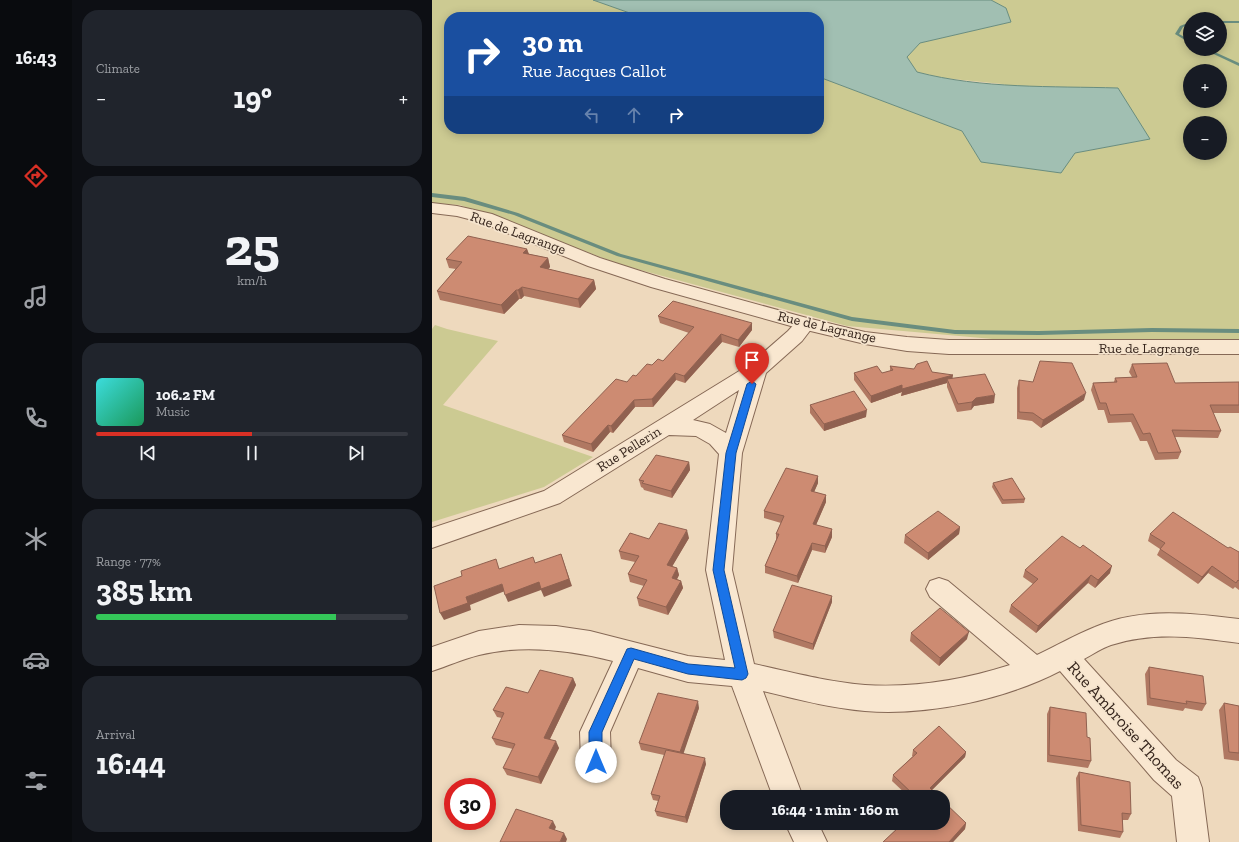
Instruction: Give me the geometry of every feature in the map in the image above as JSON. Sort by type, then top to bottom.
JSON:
[{"type":"street","name":"Rue de Lagrange","points":[[432,208],[457,211],[486,218],[594,262],[644,278],[805,324],[865,338],[907,344],[949,347],[1239,347]]},
{"type":"street","name":"Rue Pellerin","points":[[432,538],[552,497],[756,370],[796,336],[805,324]]},
{"type":"street","points":[[756,370],[731,453],[719,570],[742,674],[785,790]]},
{"type":"street","points":[[665,427],[689,426],[708,432],[723,442],[731,453]]},
{"type":"street","points":[[939,589],[1035,670]]},
{"type":"street","points":[[432,659],[479,643],[519,637],[556,638],[590,643],[688,669],[742,674],[804,688],[865,698],[929,697],[972,690],[1035,670],[1104,635],[1139,626],[1182,624],[1239,631]]},
{"type":"street","points":[[596,762],[596,732],[631,653]]},
{"type":"street","name":"Rue Ambroise Thomas","points":[[1064,656],[1165,770],[1187,788],[1193,842]]},
{"type":"street","points":[[805,830],[811,842]]},
{"type":"shaded area","points":[[432,0],[593,0],[627,12],[444,12],[444,134],[824,134],[824,79],[962,131],[981,162],[1075,153],[1150,139],[1002,84],[943,78],[917,72],[907,57],[920,43],[1011,22],[1006,8],[991,0],[1239,0],[1239,344],[1025,342],[847,326],[622,265],[460,205],[432,203]]},
{"type":"shaded area","points":[[593,0],[991,0],[1006,8],[1011,22],[920,43],[907,57],[917,72],[967,81],[1017,86],[1118,88],[1150,139],[1075,153],[1061,173],[981,162],[962,131],[824,79],[824,12],[627,12]]},
{"type":"shaded area","points":[[435,325],[498,341],[443,405],[593,457],[544,487],[432,522],[432,329]]},
{"type":"building","points":[[468,236],[527,249],[523,253],[548,258],[540,267],[594,280],[578,299],[522,287],[516,290],[501,305],[437,291],[462,262],[446,259]]},
{"type":"building","points":[[673,301],[752,323],[738,340],[721,334],[684,376],[675,373],[652,399],[634,400],[611,426],[608,425],[591,444],[562,435],[616,379],[627,382],[633,375],[636,376],[647,364],[652,365],[658,359],[663,361],[694,327],[658,316]]},
{"type":"building","points":[[927,361],[932,372],[953,375],[902,389],[902,385],[871,396],[854,373],[877,366],[882,373],[893,370],[890,366],[914,369],[917,364]]},
{"type":"building","points":[[1040,361],[1072,363],[1086,393],[1043,420],[1033,413],[1019,412],[1019,380],[1033,382]]},
{"type":"building","points":[[1167,363],[1175,383],[1239,382],[1239,405],[1210,405],[1221,431],[1172,430],[1181,452],[1158,453],[1150,433],[1143,434],[1133,414],[1110,415],[1106,403],[1100,403],[1093,383],[1117,382],[1115,378],[1137,377],[1132,364]]},
{"type":"building","points":[[985,374],[995,395],[976,398],[972,402],[958,404],[947,379]]},
{"type":"building","points":[[854,391],[867,410],[824,424],[810,405]]},
{"type":"building","points":[[656,455],[689,462],[671,491],[642,483],[644,481],[639,480]]},
{"type":"building","points":[[786,468],[818,476],[811,491],[826,495],[813,524],[832,529],[825,546],[812,543],[797,576],[765,566],[779,534],[776,534],[784,516],[764,511]]},
{"type":"building","points":[[1012,478],[1025,499],[1003,500],[993,483]]},
{"type":"building","points":[[938,511],[960,527],[928,553],[905,535]]},
{"type":"building","points":[[1173,512],[1228,548],[1230,547],[1239,552],[1239,581],[1238,580],[1236,583],[1212,566],[1202,577],[1160,549],[1165,543],[1150,534]]},
{"type":"building","points":[[659,523],[687,530],[667,565],[677,568],[672,578],[681,581],[666,607],[637,598],[647,580],[628,574],[639,556],[619,551],[630,533],[649,539]]},
{"type":"building","points":[[1062,536],[1080,548],[1083,545],[1112,566],[1098,580],[1091,575],[1038,626],[1011,605],[1038,579],[1025,570]]},
{"type":"building","points":[[561,554],[569,579],[541,589],[539,582],[505,595],[502,584],[466,597],[468,603],[440,613],[434,586],[462,576],[461,571],[496,559],[499,569],[533,557],[535,563]]},
{"type":"building","points":[[792,585],[832,596],[813,644],[773,631]]},
{"type":"building","points":[[940,608],[969,632],[940,658],[911,633]]},
{"type":"building","points":[[1149,667],[1203,676],[1206,704],[1186,701],[1187,704],[1150,698]]},
{"type":"building","points":[[540,670],[573,678],[544,738],[556,741],[538,777],[503,768],[515,744],[492,738],[504,713],[493,710],[506,687],[528,693]]},
{"type":"building","points":[[658,693],[698,701],[680,752],[639,743]]},
{"type":"building","points":[[1224,703],[1239,706],[1239,753],[1229,752]]},
{"type":"building","points":[[1050,707],[1086,713],[1087,737],[1090,738],[1091,761],[1049,755]]},
{"type":"building","points":[[939,726],[966,752],[930,788],[932,790],[909,790],[893,775],[917,753],[913,750]]},
{"type":"building","points":[[666,750],[705,758],[685,817],[655,811],[660,796],[651,794]]},
{"type":"building","points":[[1079,772],[1130,782],[1131,814],[1122,813],[1123,832],[1081,825]]},
{"type":"building","points":[[950,808],[966,823],[949,842],[883,842],[896,830],[950,830]]},
{"type":"building","points":[[516,809],[553,821],[549,828],[564,833],[560,842],[500,842]]},
{"type":"waterway","points":[[1227,22],[1239,22]]},
{"type":"waterway","points":[[1183,26],[1177,34],[1183,38]]},
{"type":"waterway","points":[[1220,56],[1239,65]]},
{"type":"waterway","points":[[432,195],[465,199],[516,214],[619,255],[852,319],[955,332],[1039,333],[1152,330],[1239,331]]},
{"type":"route","points":[[596,762],[596,732],[631,653],[688,669],[742,674],[719,570],[731,453],[752,384]]}]
